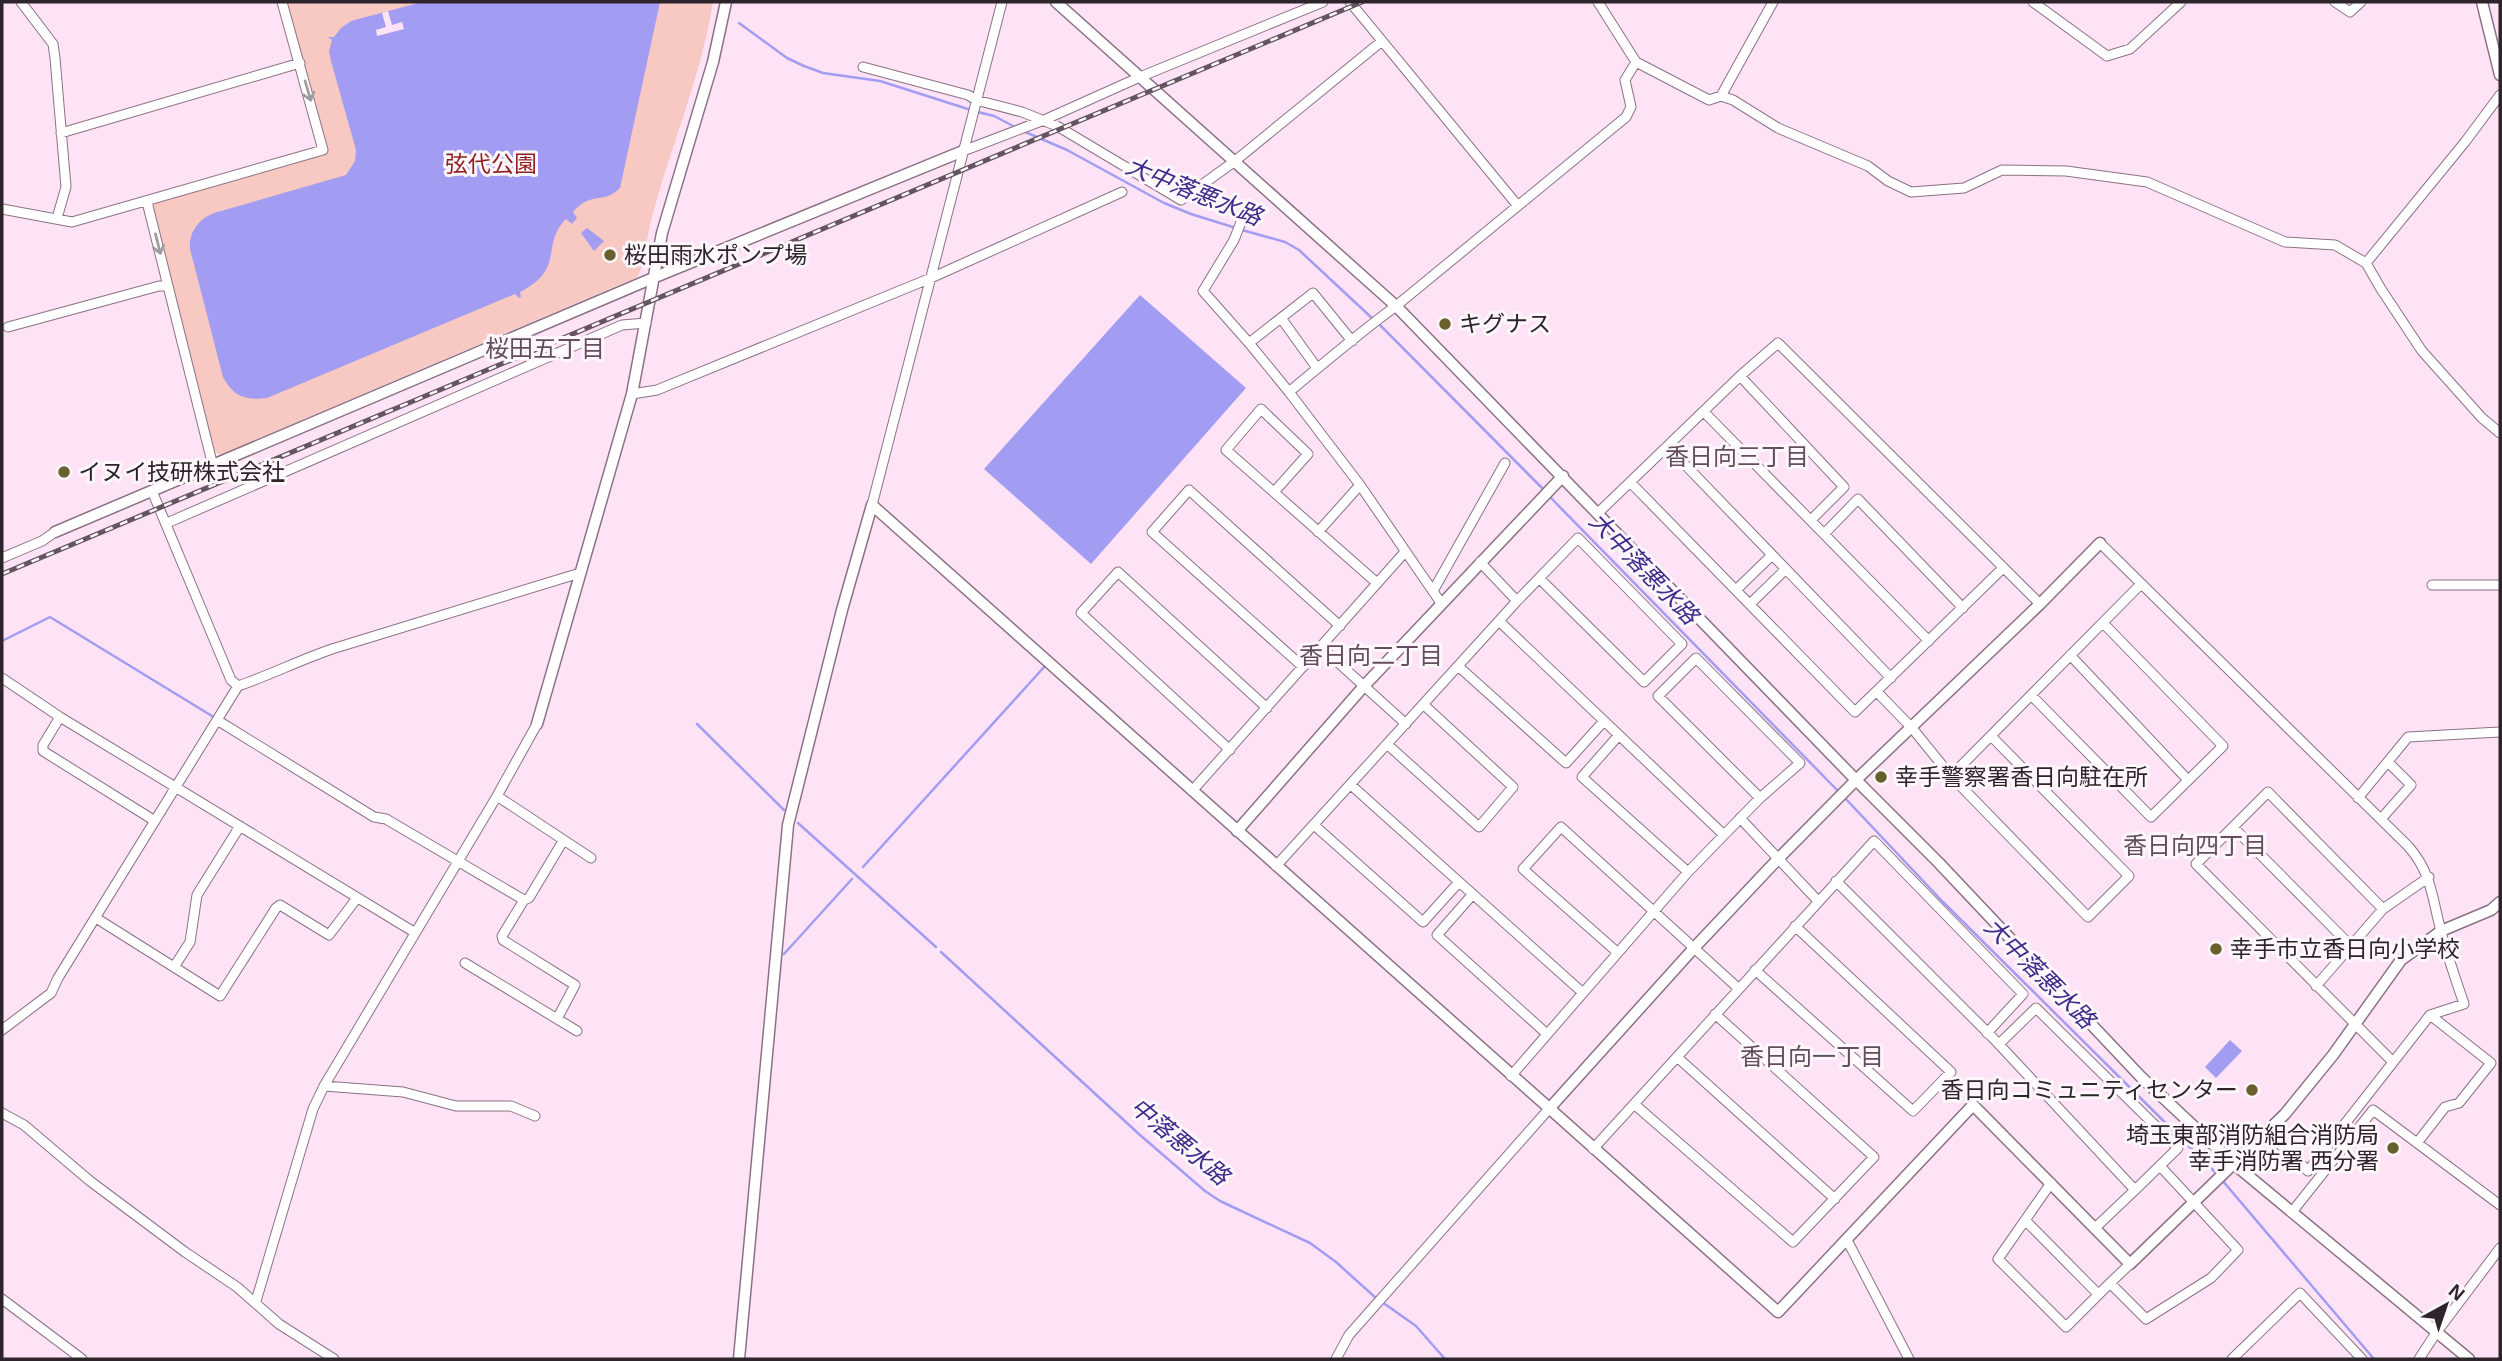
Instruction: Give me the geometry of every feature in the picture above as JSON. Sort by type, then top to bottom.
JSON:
[{"type":"street","points":[[22,2],[53,44],[66,191],[57,218]]},
{"type":"street","points":[[2,209],[72,222],[323,150],[282,2]]},
{"type":"street","points":[[256,1301],[313,1109],[324,1086],[537,724],[632,394],[662,233],[713,62],[726,2]]},
{"type":"street","points":[[739,1359],[788,825],[1002,2]]},
{"type":"street","points":[[1056,2],[1396,306],[1938,862],[2141,1077],[2234,1164],[2469,1359]]},
{"type":"street","points":[[2,558],[42,541],[55,532],[653,278],[1014,132],[1323,2]]},
{"type":"street","points":[[1350,2],[1518,206]]},
{"type":"street","points":[[1598,2],[1636,62],[1709,100],[1721,96],[1732,100],[1779,128],[1868,166],[1888,181],[1911,192],[1964,188],[2002,170],[2066,172],[2147,182],[2285,242],[2335,245],[2366,263],[2422,351],[2482,418],[2500,433]]},
{"type":"street","points":[[1721,96],[1773,2]]},
{"type":"street","points":[[2033,2],[2107,56],[2130,50],[2181,2]]},
{"type":"street","points":[[2335,2],[2350,12],[2361,2]]},
{"type":"street","points":[[2482,2],[2500,75]]},
{"type":"street","points":[[863,67],[968,96],[976,102],[1040,121],[1181,201],[1382,41]]},
{"type":"street","points":[[1289,392],[1626,117],[1632,107],[1625,80],[1636,62]]},
{"type":"street","points":[[61,133],[300,63]]},
{"type":"street","points":[[2366,263],[2500,95]]},
{"type":"street","points":[[632,394],[657,390],[931,278],[1122,192]]},
{"type":"street","points":[[147,202],[212,466]]},
{"type":"street","points":[[1241,222],[1203,291],[1289,392],[1360,485],[1441,603]]},
{"type":"street","points":[[8,327],[166,286]]},
{"type":"street","points":[[1248,343],[1313,293],[1352,341]]},
{"type":"street","points":[[1281,318],[1318,368]]},
{"type":"street","points":[[167,523],[622,326],[646,324]]},
{"type":"street","points":[[1598,513],[1740,376],[1778,343],[2040,604]]},
{"type":"street","points":[[1740,376],[1844,487],[1811,520]]},
{"type":"street","points":[[1274,492],[1308,454],[1261,409],[1226,450],[1377,583]]},
{"type":"street","points":[[1704,412],[1929,641]]},
{"type":"street","points":[[1668,447],[1891,678]]},
{"type":"street","points":[[1433,591],[1505,463]]},
{"type":"street","points":[[1237,831],[1364,686],[1563,476]]},
{"type":"street","points":[[1631,483],[1855,712],[2003,568]]},
{"type":"street","points":[[1318,532],[1360,485]]},
{"type":"street","points":[[1303,667],[1152,532],[1189,490],[1340,626]]},
{"type":"street","points":[[152,491],[231,680],[238,686]]},
{"type":"street","points":[[1824,534],[1858,499],[1963,608]]},
{"type":"street","points":[[872,505],[1777,1312],[1973,1105],[2130,1264]]},
{"type":"street","points":[[1276,866],[1517,601],[1578,538],[1682,644],[1644,682],[1540,579]]},
{"type":"street","points":[[1336,1359],[1349,1335],[1694,948],[1856,780],[2100,543],[2381,819],[2421,860],[2428,877],[2441,931],[2464,1004],[2430,1015],[2308,1171],[2267,1132]]},
{"type":"street","points":[[1192,791],[1405,552]]},
{"type":"street","points":[[1736,590],[1772,555]]},
{"type":"street","points":[[1480,562],[1517,601]]},
{"type":"street","points":[[1750,604],[1786,569]]},
{"type":"street","points":[[1230,750],[1081,613],[1118,572],[1267,708]]},
{"type":"street","points":[[2,1030],[51,993],[238,686],[332,649],[580,573]]},
{"type":"street","points":[[1951,776],[2141,584]]},
{"type":"street","points":[[2432,585],[2500,585]]},
{"type":"street","points":[[1499,621],[1724,835]]},
{"type":"street","points":[[2031,695],[2151,817],[2223,746],[2103,623]]},
{"type":"street","points":[[1321,646],[1406,724]]},
{"type":"street","points":[[2070,655],[2188,780]]},
{"type":"street","points":[[1511,1076],[1688,872],[1760,798],[1800,762],[1696,658],[1658,696],[1760,798]]},
{"type":"street","points":[[1458,666],[1566,763],[1604,721]]},
{"type":"street","points":[[2,678],[60,717],[414,932]]},
{"type":"street","points":[[1877,692],[1912,728],[1951,776],[2088,917],[2129,876],[1991,736]]},
{"type":"street","points":[[1388,745],[1479,827],[1513,787],[1424,705]]},
{"type":"street","points":[[60,717],[43,744],[43,751],[155,821]]},
{"type":"street","points":[[217,720],[374,817],[386,819],[524,900]]},
{"type":"street","points":[[2358,798],[2408,737],[2500,732]]},
{"type":"street","points":[[1619,735],[1581,777],[1688,872]]},
{"type":"street","points":[[2381,819],[2411,785],[2388,762]]},
{"type":"street","points":[[1351,785],[1583,993]]},
{"type":"street","points":[[2383,909],[2268,792],[2196,864],[2393,1062]]},
{"type":"street","points":[[497,796],[591,858]]},
{"type":"street","points":[[1740,818],[1818,901]]},
{"type":"street","points":[[1314,825],[1423,922],[1459,882]]},
{"type":"street","points":[[174,967],[190,942],[197,895],[240,826]]},
{"type":"street","points":[[1617,952],[1523,869],[1561,827],[1738,988]]},
{"type":"street","points":[[2233,827],[2351,946]]},
{"type":"street","points":[[557,1019],[575,985],[503,940],[502,936],[524,900],[529,898],[563,841]]},
{"type":"street","points":[[1593,1149],[1874,841],[2023,994],[1987,1033]]},
{"type":"street","points":[[2316,986],[2383,909],[2428,877]]},
{"type":"street","points":[[1836,881],[1999,1044],[2135,1190]]},
{"type":"street","points":[[1473,894],[1437,936],[1547,1034]]},
{"type":"street","points":[[96,918],[220,996],[280,905],[329,934],[357,898]]},
{"type":"street","points":[[2051,1183],[1998,1259],[2066,1327],[2267,1132],[2333,1055],[2401,960],[2441,931],[2491,910],[2500,902]]},
{"type":"street","points":[[1755,970],[1913,1111],[1951,1072],[1795,926]]},
{"type":"street","points":[[465,963],[577,1031]]},
{"type":"street","points":[[1999,1044],[2036,1008],[2178,1148],[2095,1228]]},
{"type":"street","points":[[1634,1104],[1793,1242],[1874,1157],[1715,1014]]},
{"type":"street","points":[[2417,1143],[2445,1107],[2459,1103],[2491,1063],[2430,1015]]},
{"type":"street","points":[[1676,1057],[1835,1199]]},
{"type":"street","points":[[324,1086],[403,1092],[456,1106],[511,1106],[536,1116]]},
{"type":"street","points":[[2292,1212],[2373,1110],[2500,1205]]},
{"type":"street","points":[[2,1112],[24,1125],[90,1181],[256,1301],[279,1324],[334,1359]]},
{"type":"street","points":[[2110,1283],[2146,1320],[2211,1278],[2238,1250],[2160,1166]]},
{"type":"street","points":[[2025,1220],[2098,1294]]},
{"type":"street","points":[[1847,1240],[1909,1359]]},
{"type":"street","points":[[2420,1359],[2500,1248]]},
{"type":"street","points":[[2232,1359],[2300,1293],[2362,1359]]},
{"type":"street","points":[[2,1298],[82,1359]]},
{"type":"green space","name":"弦代公園","points":[[285,2],[713,2],[701,58],[658,197],[637,277],[220,455],[214,451],[153,206],[155,202],[328,152]]},
{"type":"shaded area","name":"弦代公園","points":[[422,2],[660,2],[620,188],[608,196],[580,205],[573,212],[577,218],[572,224],[566,219],[554,238],[548,266],[543,275],[520,292],[521,297],[515,294],[267,398],[252,399],[240,396],[223,377],[190,249],[193,231],[200,222],[214,213],[346,175],[355,161],[356,150],[331,61],[329,51],[332,40],[328,37],[334,37],[351,21]]},
{"type":"shaded area","points":[[587,228],[604,241],[594,251],[581,233]]},
{"type":"shaded area","points":[[1140,295],[1246,388],[1091,564],[984,469]]},
{"type":"shaded area","points":[[2230,1040],[2242,1051],[2216,1078],[2205,1067]]},
{"type":"pier","points":[[388,11],[392,25],[402,22],[404,29],[377,36],[376,30],[386,27],[382,13]]},
{"type":"waterway","name":"大中落悪水路","points":[[739,23],[787,58],[804,66],[823,73],[880,81],[971,110]]},
{"type":"waterway","name":"大中落悪水路","points":[[978,112],[994,116],[1017,128]]},
{"type":"waterway","name":"大中落悪水路","points":[[1023,131],[1067,150],[1164,203],[1236,228]]},
{"type":"waterway","name":"大中落悪水路","points":[[1242,230],[1285,242],[1299,250],[1373,319]]},
{"type":"waterway","name":"大中落悪水路","points":[[1378,323],[1546,492]]},
{"type":"waterway","name":"大中落悪水路","points":[[1550,497],[1839,792]]},
{"type":"waterway","points":[[2,641],[50,617],[212,716]]},
{"type":"waterway","points":[[863,867],[1045,666]]},
{"type":"waterway","name":"中落悪水路","points":[[697,724],[784,810]]},
{"type":"waterway","name":"大中落悪水路","points":[[1844,797],[1943,902],[2218,1175]]},
{"type":"waterway","name":"中落悪水路","points":[[798,823],[936,947]]},
{"type":"waterway","points":[[784,954],[852,879]]},
{"type":"waterway","name":"中落悪水路","points":[[941,952],[1140,1135],[1205,1191],[1220,1201],[1310,1243],[1377,1299]]},
{"type":"waterway","name":"大中落悪水路","points":[[2222,1180],[2374,1359]]},
{"type":"waterway","name":"中落悪水路","points":[[1382,1302],[1416,1326],[1445,1359]]},
{"type":"railway","points":[[2,574],[1362,2]]},
{"type":"place","name":"桜田雨水ポンプ場","points":[[610,255]]},
{"type":"place","name":"キグナス","points":[[1445,324]]},
{"type":"place","name":"イヌイ技研株式会社","points":[[64,472]]},
{"type":"place","name":"幸手警察署香日向駐在所","points":[[1881,777]]},
{"type":"place","name":"幸手市立香日向小学校","points":[[2216,949]]},
{"type":"place","name":"香日向コミュニティセンター","points":[[2252,1090]]},
{"type":"place","name":"埼玉東部消防組合消防局 幸手消防署 西分署","points":[[2393,1148]]},
{"type":"district","name":"桜田五丁目","points":[[545,348]]},
{"type":"district","name":"香日向三丁目","points":[[1737,456]]},
{"type":"district","name":"香日向二丁目","points":[[1371,655]]},
{"type":"district","name":"香日向四丁目","points":[[2195,845]]},
{"type":"district","name":"香日向一丁目","points":[[1812,1056]]}]
